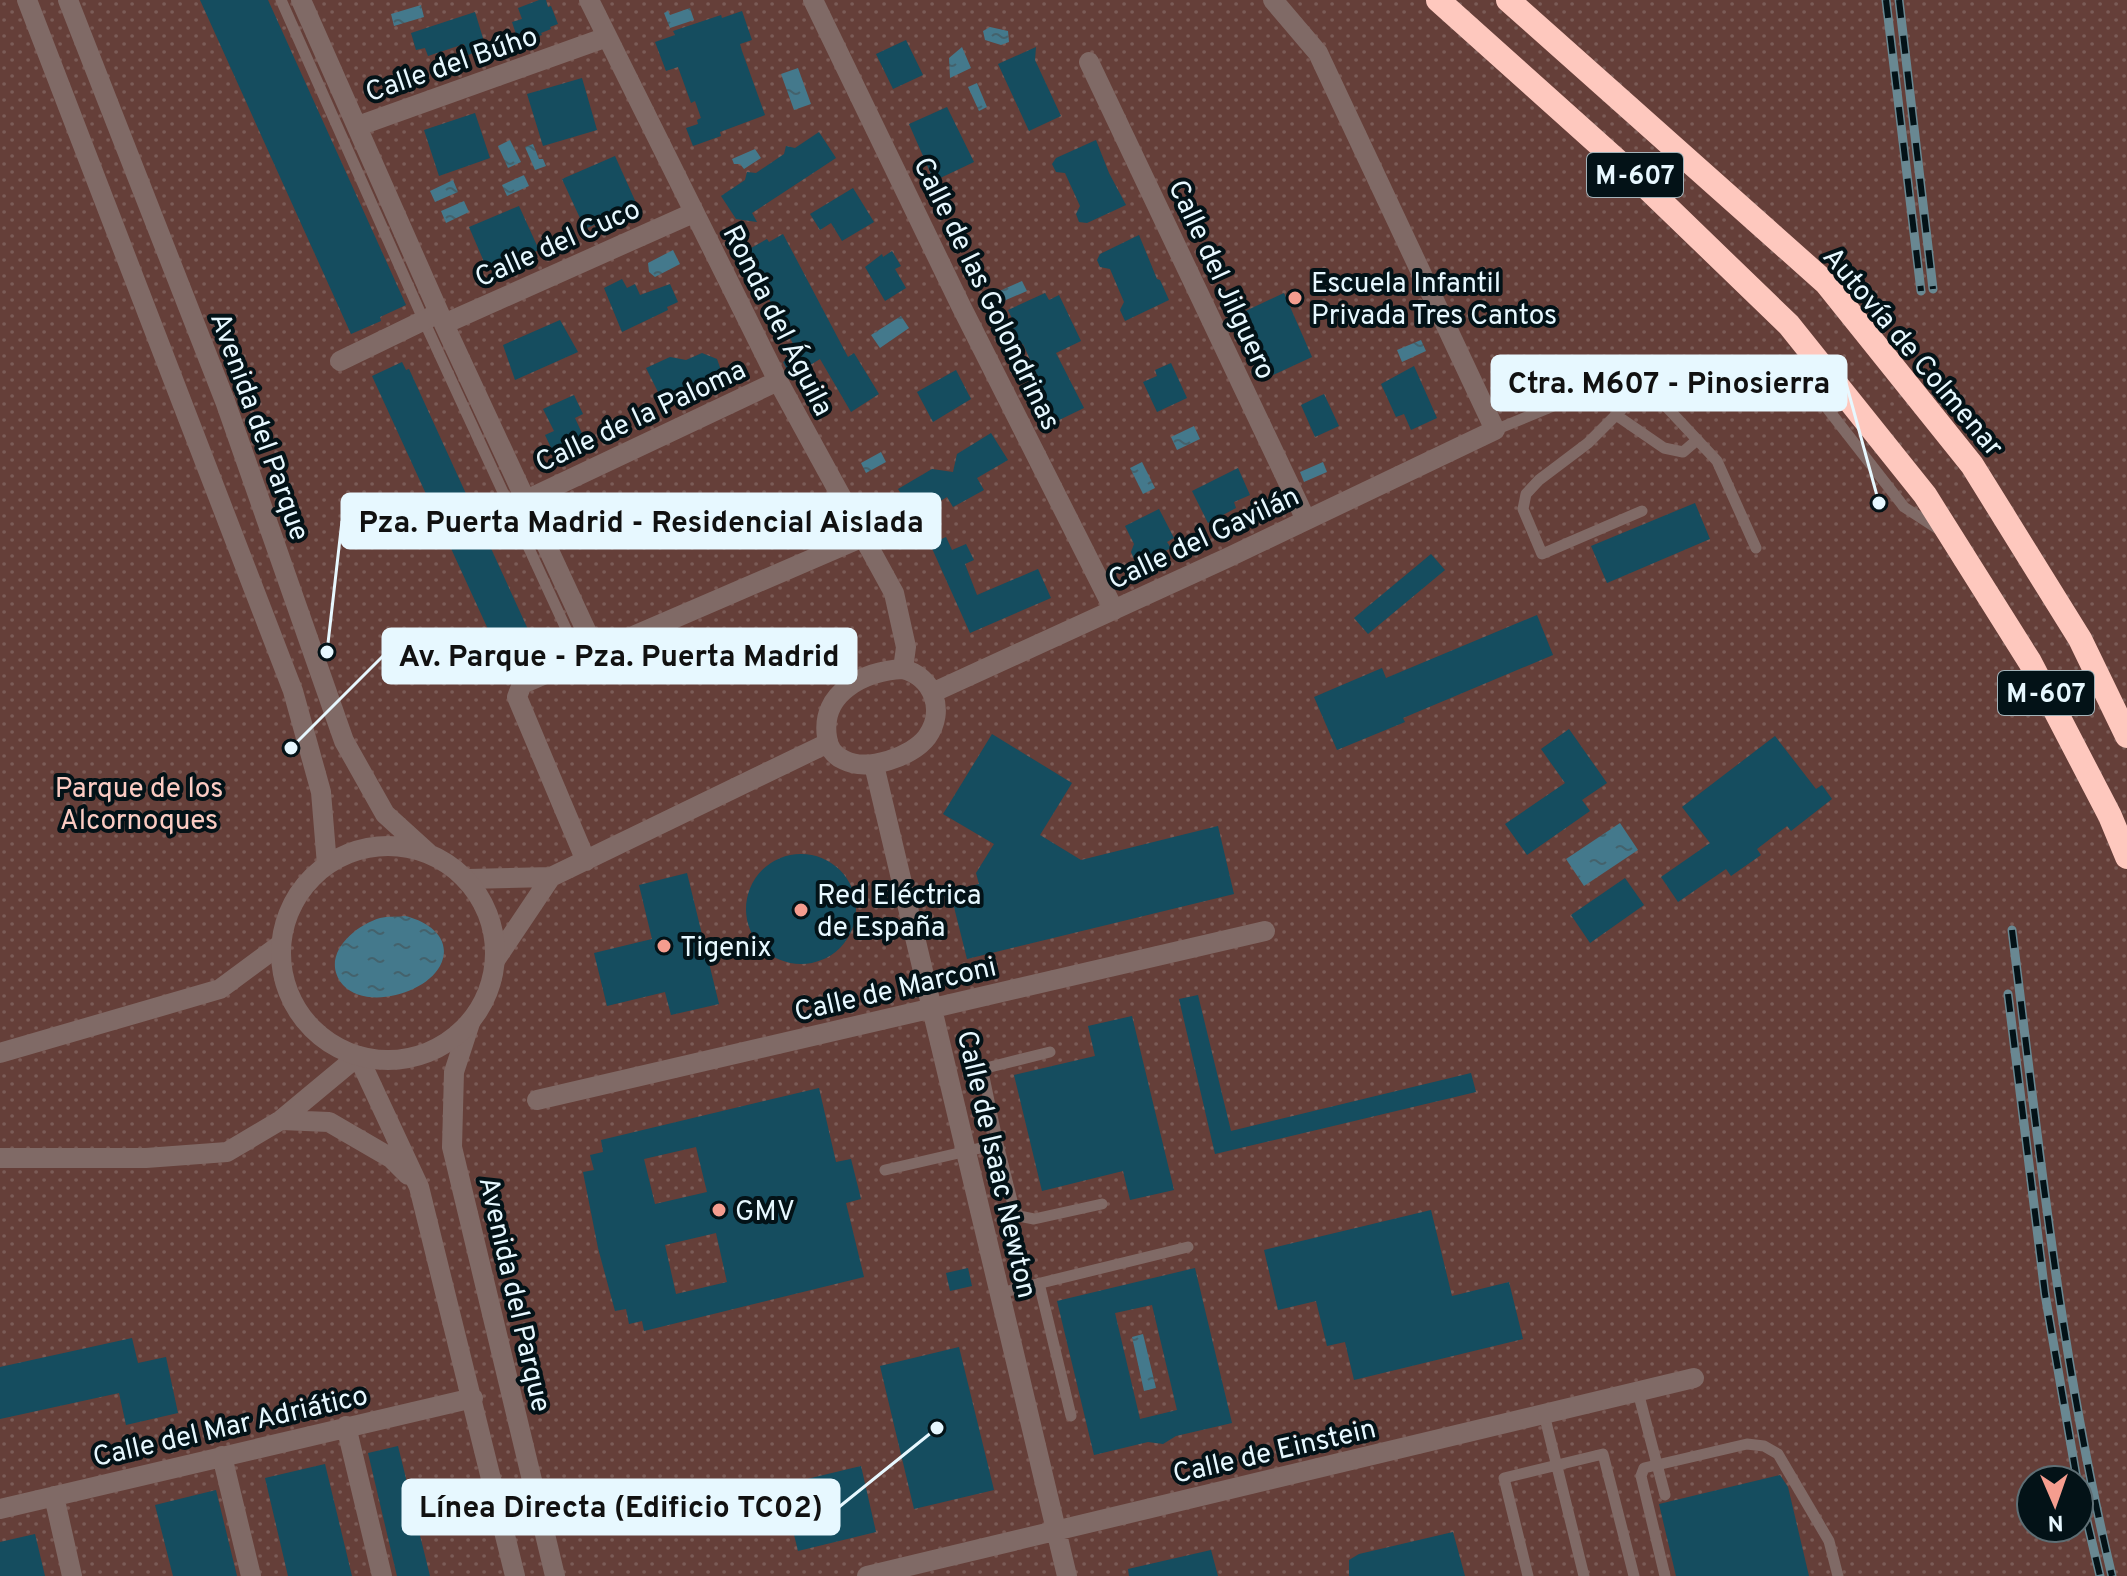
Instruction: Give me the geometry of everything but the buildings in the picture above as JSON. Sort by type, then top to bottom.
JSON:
[{"type":"highway","name":"M-607","points":[[1438,0],[1641,182],[1789,325],[1925,495],[2030,662],[2110,816],[2127,857]]},
{"type":"highway","name":"Autovía de Colmenar","points":[[1508,0],[1826,283],[1972,465],[2080,639],[2127,736]]},
{"type":"street","points":[[27,0],[293,691],[321,792],[327,865]]},
{"type":"street","name":"Avenida del Parque","points":[[68,0],[225,401],[344,741],[385,814],[428,853]]},
{"type":"street","points":[[301,0],[358,126],[436,319],[526,500],[588,655]]},
{"type":"street","name":"Ronda del Águila","points":[[589,0],[778,381],[894,593],[906,647],[903,669]]},
{"type":"street","name":"Calle de las Golondrinas","points":[[813,0],[960,304],[1114,610]]},
{"type":"street","points":[[1273,0],[1318,53],[1495,430]]},
{"type":"street","name":"Calle del Búho","points":[[358,126],[607,37]]},
{"type":"street","name":"Calle del Jilguero","points":[[1089,62],[1306,520]]},
{"type":"street","name":"Calle del Cuco","points":[[340,361],[693,213]]},
{"type":"street","name":"Calle de la Paloma","points":[[526,500],[778,381]]},
{"type":"street","name":"Calle del Gavilán","points":[[934,692],[1495,430]]},
{"type":"street","points":[[586,861],[517,697],[522,684],[863,537]]},
{"type":"street","points":[[903,669],[917,672],[934,692],[933,723],[927,736],[905,752],[874,765],[858,765],[834,754],[828,743],[827,717],[837,695],[850,685],[873,674],[903,669]]},
{"type":"street","points":[[466,879],[551,877],[828,743]]},
{"type":"street","name":"Calle de Isaac Newton","points":[[874,765],[1067,1576]]},
{"type":"street","points":[[394,846],[428,853],[449,864],[466,879],[482,900],[492,923],[496,959],[488,993],[470,1023],[448,1042],[422,1055],[393,1060],[358,1056],[335,1047],[311,1028],[293,1003],[282,974],[281,944],[288,913],[304,886],[327,865],[359,850],[394,846]]},
{"type":"street","points":[[496,959],[551,877]]},
{"type":"street","name":"Calle de Marconi","points":[[537,1100],[1265,931]]},
{"type":"street","points":[[0,1053],[220,989],[281,944]]},
{"type":"street","name":"Avenida del Parque","points":[[470,1023],[454,1072],[452,1147],[555,1576]]},
{"type":"street","points":[[0,1158],[146,1158],[227,1152],[281,1120],[358,1056]]},
{"type":"street","points":[[358,1056],[419,1187],[515,1576]]},
{"type":"street","points":[[281,1120],[329,1122],[391,1158],[419,1187]]},
{"type":"street","name":"Calle de Einstein","points":[[867,1576],[1694,1378]]},
{"type":"street","name":"Calle del Mar Adriático","points":[[0,1509],[473,1398]]},
{"type":"street","points":[[346,1426],[382,1576]]},
{"type":"street","points":[[222,1456],[251,1576]]},
{"type":"street","points":[[54,1496],[72,1576]]},
{"type":"lane","points":[[281,0],[436,319],[566,631],[588,655]]},
{"type":"lane","points":[[1642,511],[1542,554],[1523,509],[1526,494],[1532,487],[1588,443],[1646,385],[1717,461],[1756,548]]},
{"type":"lane","points":[[1495,430],[1592,390],[1601,390],[1619,411],[1664,448],[1683,452],[1697,440]]},
{"type":"lane","points":[[473,672],[566,631]]},
{"type":"lane","points":[[1050,1052],[990,1067],[983,1072],[1013,1205],[1019,1216],[1034,1219],[1102,1204]]},
{"type":"lane","points":[[885,1170],[998,1144]]},
{"type":"lane","points":[[1000,1293],[1188,1247]]},
{"type":"lane","points":[[1039,1283],[1071,1416]]},
{"type":"lane","points":[[1638,1392],[1665,1495]]},
{"type":"lane","points":[[1544,1414],[1584,1576]]},
{"type":"lane","points":[[1665,1576],[1641,1476],[1644,1468],[1747,1444],[1764,1446],[1778,1454],[1829,1541],[1838,1576]]},
{"type":"lane","points":[[1528,1576],[1504,1478],[1603,1454],[1634,1576]]},
{"type":"green space","name":"Parque de los Alcornoques","points":[[0,0],[2127,0],[2127,1576],[0,1576]]},
{"type":"water","points":[[421,5],[424,17],[394,26],[391,14]]},
{"type":"water","points":[[690,8],[694,20],[670,28],[664,13],[668,11],[670,15]]},
{"type":"water","points":[[990,27],[1008,31],[1009,42],[1001,45],[985,40],[983,31]]},
{"type":"water","points":[[962,47],[971,68],[950,78],[949,58]]},
{"type":"water","points":[[798,68],[811,104],[794,110],[781,74]]},
{"type":"water","points":[[977,83],[987,107],[979,111],[968,87]]},
{"type":"water","points":[[510,140],[521,162],[508,168],[498,146]]},
{"type":"water","points":[[533,144],[539,159],[543,159],[546,166],[535,170],[525,147]]},
{"type":"water","points":[[755,149],[761,158],[744,169],[740,164],[734,164],[732,159]]},
{"type":"water","points":[[524,175],[529,186],[507,196],[502,185]]},
{"type":"water","points":[[453,180],[458,192],[435,202],[430,191]]},
{"type":"water","points":[[464,201],[469,212],[446,223],[441,211]]},
{"type":"water","points":[[673,250],[680,264],[655,277],[649,272],[648,263]]},
{"type":"water","points":[[1022,281],[1027,291],[999,303],[995,293]]},
{"type":"water","points":[[901,316],[909,328],[880,348],[871,335]]},
{"type":"water","points":[[1421,340],[1426,351],[1402,362],[1397,350]]},
{"type":"water","points":[[1194,426],[1200,439],[1177,450],[1171,437]]},
{"type":"water","points":[[881,452],[886,462],[866,473],[861,463]]},
{"type":"water","points":[[1142,462],[1155,488],[1143,494],[1130,468]]},
{"type":"water","points":[[1323,462],[1327,472],[1304,482],[1300,472]]},
{"type":"water","points":[[1620,823],[1638,850],[1584,886],[1566,859]]},
{"type":"water","points":[[405,916],[430,927],[441,940],[444,948],[440,966],[432,976],[409,991],[380,997],[353,993],[343,985],[337,974],[335,964],[342,944],[370,922]]},
{"type":"water","points":[[1143,1334],[1156,1388],[1144,1391],[1132,1337]]},
{"type":"railway","points":[[1886,0],[1921,291]]},
{"type":"railway","points":[[1899,0],[1933,289]]},
{"type":"railway","points":[[2012,930],[2065,1335],[2112,1576]]},
{"type":"railway","points":[[2008,994],[2045,1294],[2074,1464]]},
{"type":"railway","points":[[2092,1544],[2100,1576]]},
{"type":"place","name":"Escuela Infantil Privada Tres Cantos","points":[[1295,298]]},
{"type":"place","name":"Ctra. M607 - Pinosierra","points":[[1879,503]]},
{"type":"place","name":"Pza. Puerta Madrid - Residencial Aislada","points":[[327,652]]},
{"type":"place","name":"Av. Parque - Pza. Puerta Madrid","points":[[291,748]]},
{"type":"place","name":"Red Eléctrica de España","points":[[801,910]]},
{"type":"place","name":"Tigenix","points":[[664,946]]},
{"type":"place","name":"GMV","points":[[719,1210]]},
{"type":"place","name":"Línea Directa (Edificio TC02)","points":[[937,1428]]}]
